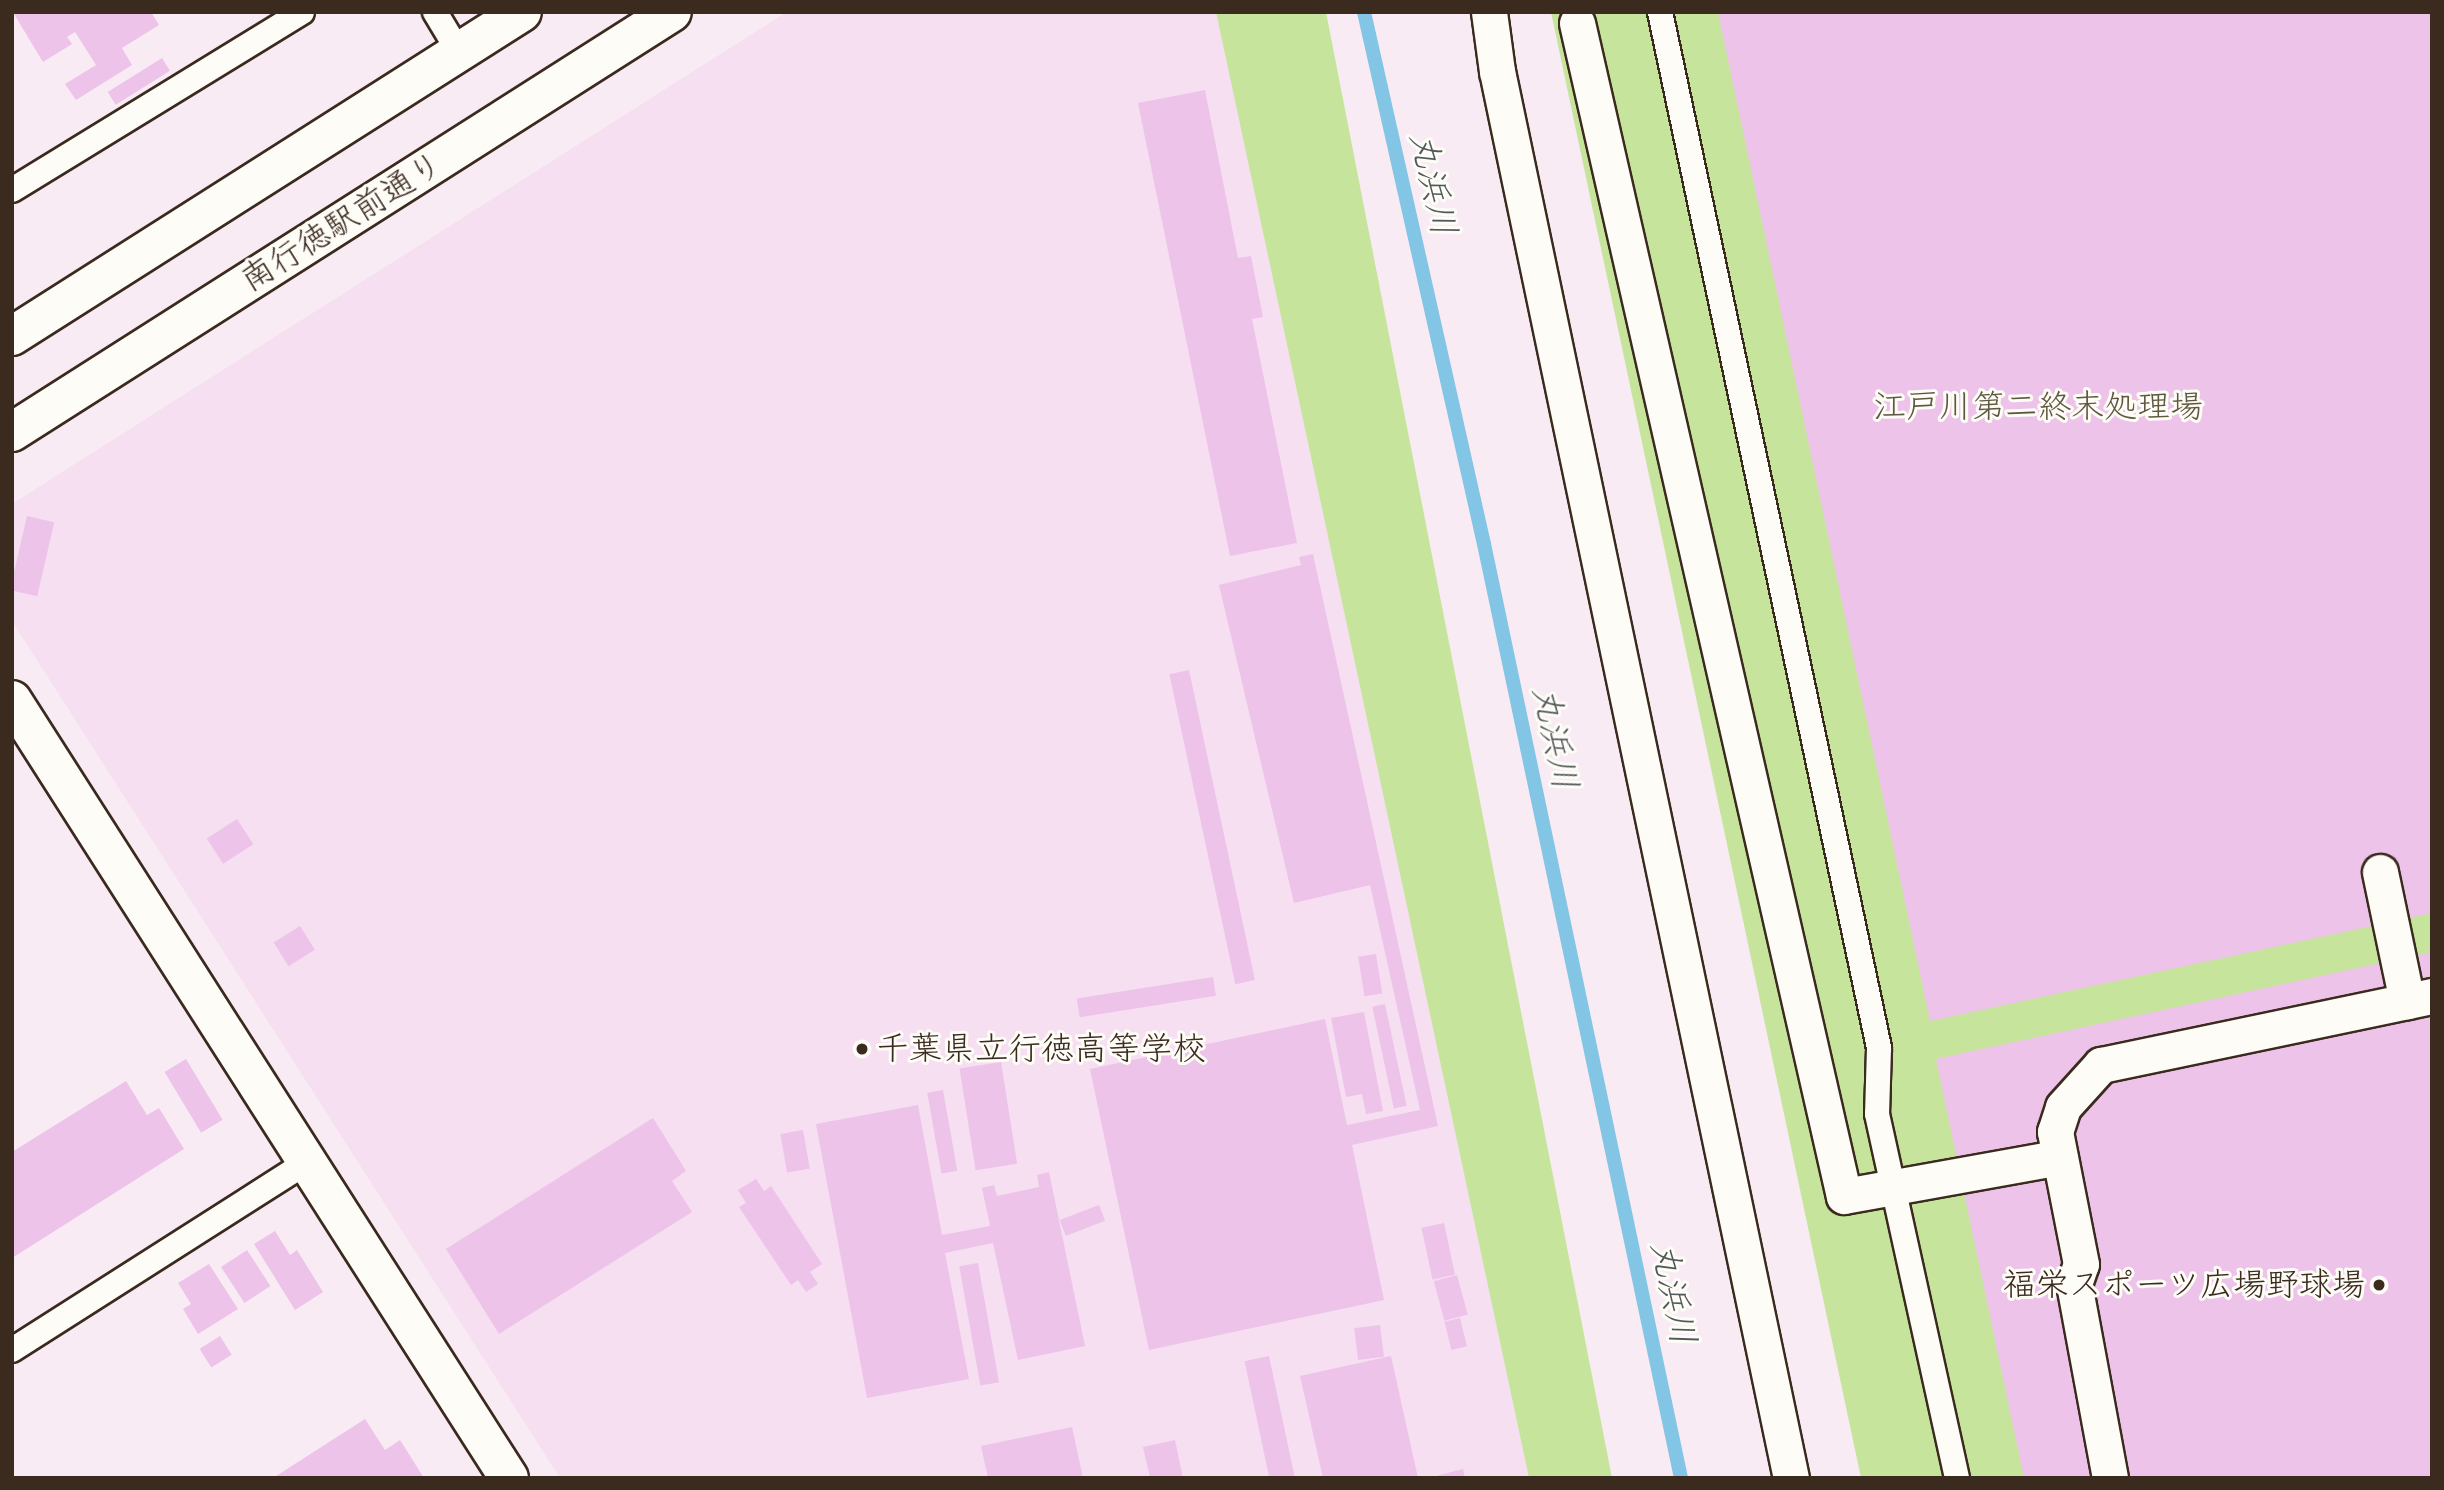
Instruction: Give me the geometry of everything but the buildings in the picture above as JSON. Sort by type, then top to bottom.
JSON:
[{"type":"street","points":[[12,336],[522,12]]},
{"type":"street","name":"南行徳駅前通り","points":[[12,432],[671,12]]},
{"type":"street","points":[[1489,12],[1497,71],[1791,1478]]},
{"type":"street","points":[[1577,23],[1844,1196],[2060,1157]]},
{"type":"street","points":[[12,700],[509,1478]]},
{"type":"street","points":[[2110,1478],[2074,1284],[2081,1264],[2055,1132],[2063,1107],[2101,1066],[2419,998],[2380,872]]},
{"type":"lane","points":[[12,190],[302,12]]},
{"type":"lane","points":[[435,12],[459,52]]},
{"type":"lane","points":[[1660,12],[1879,1048],[1877,1114],[1957,1478]]},
{"type":"lane","points":[[12,1350],[307,1162]]},
{"type":"shaded area","name":"千葉県立行徳高等学校","points":[[787,12],[1216,12],[1529,1478],[560,1478],[12,621],[12,504]]},
{"type":"green space","points":[[1216,12],[1326,12],[1612,1478],[1529,1478]]},
{"type":"green space","name":"江戸川第二終末処理場","points":[[1551,12],[2432,12],[2432,1478],[1861,1478]]},
{"type":"waterway","name":"丸浜川","points":[[1364,12],[1484,544],[1681,1478]]},
{"type":"place","name":"千葉県立行徳高等学校","points":[[862,1049]]},
{"type":"place","name":"福栄スポーツ広場野球場","points":[[2379,1285]]}]
